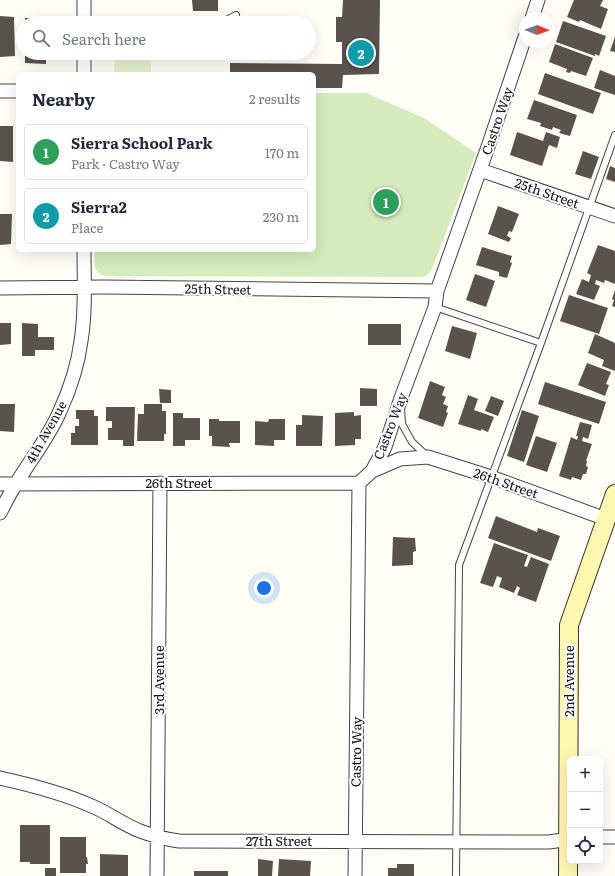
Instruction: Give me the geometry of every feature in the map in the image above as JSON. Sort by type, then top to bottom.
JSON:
[{"type":"street","points":[[84,0],[84,16]]},
{"type":"street","points":[[534,12],[538,0]]},
{"type":"street","name":"Castro Way","points":[[355,876],[359,483],[372,471],[385,447],[401,398],[435,307],[437,291],[521,48]]},
{"type":"street","points":[[84,60],[84,72]]},
{"type":"street","points":[[0,91],[16,91]]},
{"type":"street","name":"25th Street","points":[[480,170],[615,216]]},
{"type":"street","name":"4th Avenue","points":[[0,513],[16,484],[43,443],[60,412],[72,378],[81,341],[84,303],[84,252]]},
{"type":"street","name":"25th Street","points":[[0,288],[84,287],[437,291]]},
{"type":"street","name":"26th Street","points":[[372,471],[400,459],[428,457],[491,477],[611,521]]},
{"type":"street","name":"3rd Avenue","points":[[157,876],[160,483]]},
{"type":"street","name":"26th Street","points":[[0,484],[359,483]]},
{"type":"street","name":"2nd Avenue","points":[[569,828],[568,625],[611,521],[615,494]]},
{"type":"street","name":"27th Street","points":[[0,778],[32,785],[63,795],[94,807],[140,831],[158,837],[179,841],[549,842],[567,839]]},
{"type":"street","points":[[603,838],[615,837]]},
{"type":"street","name":"2nd Avenue","points":[[568,864],[568,876]]},
{"type":"lane","points":[[456,876],[459,565],[541,343],[615,135]]},
{"type":"lane","points":[[435,307],[541,343]]},
{"type":"lane","points":[[401,398],[402,424],[412,442],[428,457]]},
{"type":"green space","points":[[115,60],[151,60],[151,72],[114,72]]},
{"type":"green space","points":[[316,93],[366,93],[424,118],[476,153],[433,267],[428,275],[419,277],[106,276],[101,275],[96,270],[94,259],[95,252],[316,252]]},
{"type":"building","points":[[192,0],[218,0],[218,11],[193,11]]},
{"type":"building","points":[[343,0],[380,0],[379,74],[343,75],[342,88],[316,88],[316,72],[230,72],[230,63],[342,64],[342,42],[336,42],[336,17],[342,17]]},
{"type":"building","points":[[574,0],[603,0],[600,6],[608,9],[601,29],[580,20],[579,22],[567,17]]},
{"type":"building","points":[[0,16],[14,17],[15,56],[0,57]]},
{"type":"building","points":[[563,21],[606,36],[599,56],[595,54],[595,56],[556,42]]},
{"type":"building","points":[[615,37],[615,52],[610,51]]},
{"type":"building","points":[[555,44],[593,58],[586,76],[571,71],[570,73],[566,72],[567,69],[549,62],[554,48],[555,48]]},
{"type":"building","points":[[25,60],[46,60],[46,64],[25,63]]},
{"type":"building","points":[[600,70],[615,76],[615,95],[594,88]]},
{"type":"building","points":[[545,73],[601,93],[593,114],[538,94]]},
{"type":"building","points":[[534,100],[577,115],[570,136],[559,133],[561,130],[553,127],[552,130],[540,126],[541,123],[527,119]]},
{"type":"building","points":[[0,126],[13,126],[13,162],[0,161]]},
{"type":"building","points":[[517,132],[543,141],[546,132],[560,137],[557,148],[549,145],[542,166],[510,155]]},
{"type":"building","points":[[583,151],[599,157],[591,179],[575,174]]},
{"type":"building","points":[[610,166],[615,168],[615,182],[606,179]]},
{"type":"building","points":[[498,206],[519,214],[512,232],[509,231],[507,236],[511,238],[509,242],[488,234]]},
{"type":"building","points":[[0,214],[12,214],[11,244],[0,245]]},
{"type":"building","points":[[598,245],[615,251],[615,284],[605,280],[604,283],[596,280],[595,284],[600,286],[594,300],[576,294],[582,279],[589,282],[591,275],[587,273]]},
{"type":"building","points":[[482,247],[512,256],[510,262],[512,263],[507,278],[499,276],[499,272],[476,265]]},
{"type":"building","points":[[475,274],[495,281],[486,307],[466,300]]},
{"type":"building","points":[[615,290],[615,307],[612,306],[614,300],[612,299]]},
{"type":"building","points":[[569,295],[608,308],[599,334],[560,321]]},
{"type":"building","points":[[0,323],[11,323],[11,344],[0,345]]},
{"type":"building","points":[[22,323],[38,324],[38,337],[54,337],[54,350],[35,350],[35,356],[22,356]]},
{"type":"building","points":[[368,324],[401,324],[401,345],[368,345]]},
{"type":"building","points":[[452,326],[477,333],[470,359],[445,351]]},
{"type":"building","points":[[595,334],[615,343],[615,371],[602,366],[604,360],[588,353]]},
{"type":"building","points":[[587,363],[611,372],[606,384],[609,385],[605,396],[578,385]]},
{"type":"building","points":[[430,381],[445,387],[442,395],[446,397],[443,404],[448,406],[446,412],[448,413],[443,427],[418,418]]},
{"type":"building","points":[[545,382],[606,402],[599,424],[538,404]]},
{"type":"building","points":[[360,388],[377,389],[377,406],[360,406]]},
{"type":"building","points":[[159,389],[171,390],[171,403],[160,403]]},
{"type":"building","points":[[468,395],[478,399],[474,410],[494,417],[488,432],[458,424]]},
{"type":"building","points":[[491,396],[504,401],[498,416],[485,411]]},
{"type":"building","points":[[0,404],[15,404],[14,432],[0,431]]},
{"type":"building","points":[[144,404],[162,404],[162,411],[166,411],[166,434],[164,434],[164,441],[137,441],[138,414],[144,414]]},
{"type":"building","points":[[106,407],[135,407],[134,446],[123,446],[123,440],[108,440],[108,428],[112,428],[112,421],[106,421]]},
{"type":"building","points":[[76,410],[94,410],[94,416],[98,416],[98,445],[71,445],[71,433],[75,433],[75,426],[79,426],[79,419],[76,419]]},
{"type":"building","points":[[522,410],[539,416],[524,462],[507,456]]},
{"type":"building","points":[[354,412],[354,416],[361,415],[361,439],[355,439],[355,445],[335,446],[335,413]]},
{"type":"building","points":[[173,413],[183,413],[183,418],[200,418],[200,440],[185,440],[185,446],[173,446]]},
{"type":"building","points":[[302,415],[323,416],[322,446],[296,446],[296,425],[302,425]]},
{"type":"building","points":[[209,419],[219,419],[219,421],[240,421],[240,443],[229,443],[230,447],[212,446],[212,436],[209,436]]},
{"type":"building","points":[[269,419],[285,419],[285,440],[274,440],[274,446],[255,445],[255,421],[268,422]]},
{"type":"building","points":[[580,422],[592,425],[588,439],[583,437],[582,441],[592,444],[586,461],[586,466],[588,467],[586,474],[583,474],[581,480],[572,477],[571,480],[559,476],[571,437],[577,440],[578,436],[576,436]]},
{"type":"building","points":[[536,436],[557,443],[547,472],[526,465]]},
{"type":"building","points":[[496,516],[537,532],[538,528],[560,536],[551,561],[488,538]]},
{"type":"building","points":[[393,537],[415,538],[416,551],[413,552],[413,565],[392,566]]},
{"type":"building","points":[[494,543],[528,555],[524,566],[527,567],[531,557],[549,564],[536,602],[517,595],[520,588],[517,586],[514,593],[499,587],[502,578],[497,576],[493,587],[480,583]]},
{"type":"building","points":[[20,825],[50,825],[50,864],[30,864],[30,862],[20,862]]},
{"type":"building","points":[[60,837],[86,837],[86,857],[88,864],[86,864],[86,873],[60,873]]},
{"type":"building","points":[[100,854],[128,855],[128,876],[100,876]]},
{"type":"building","points":[[258,859],[273,861],[272,876],[258,876]]},
{"type":"building","points":[[279,859],[311,861],[310,876],[278,876]]},
{"type":"building","points":[[397,864],[414,864],[414,876],[388,876],[388,868],[397,868]]},
{"type":"building","points":[[45,868],[56,868],[56,876],[45,876]]},
{"type":"building","points":[[194,871],[228,871],[228,876],[194,876]]},
{"type":"place","name":"Sierra2","points":[[361,53]]},
{"type":"place","name":"Sierra School Park","points":[[386,202]]}]
